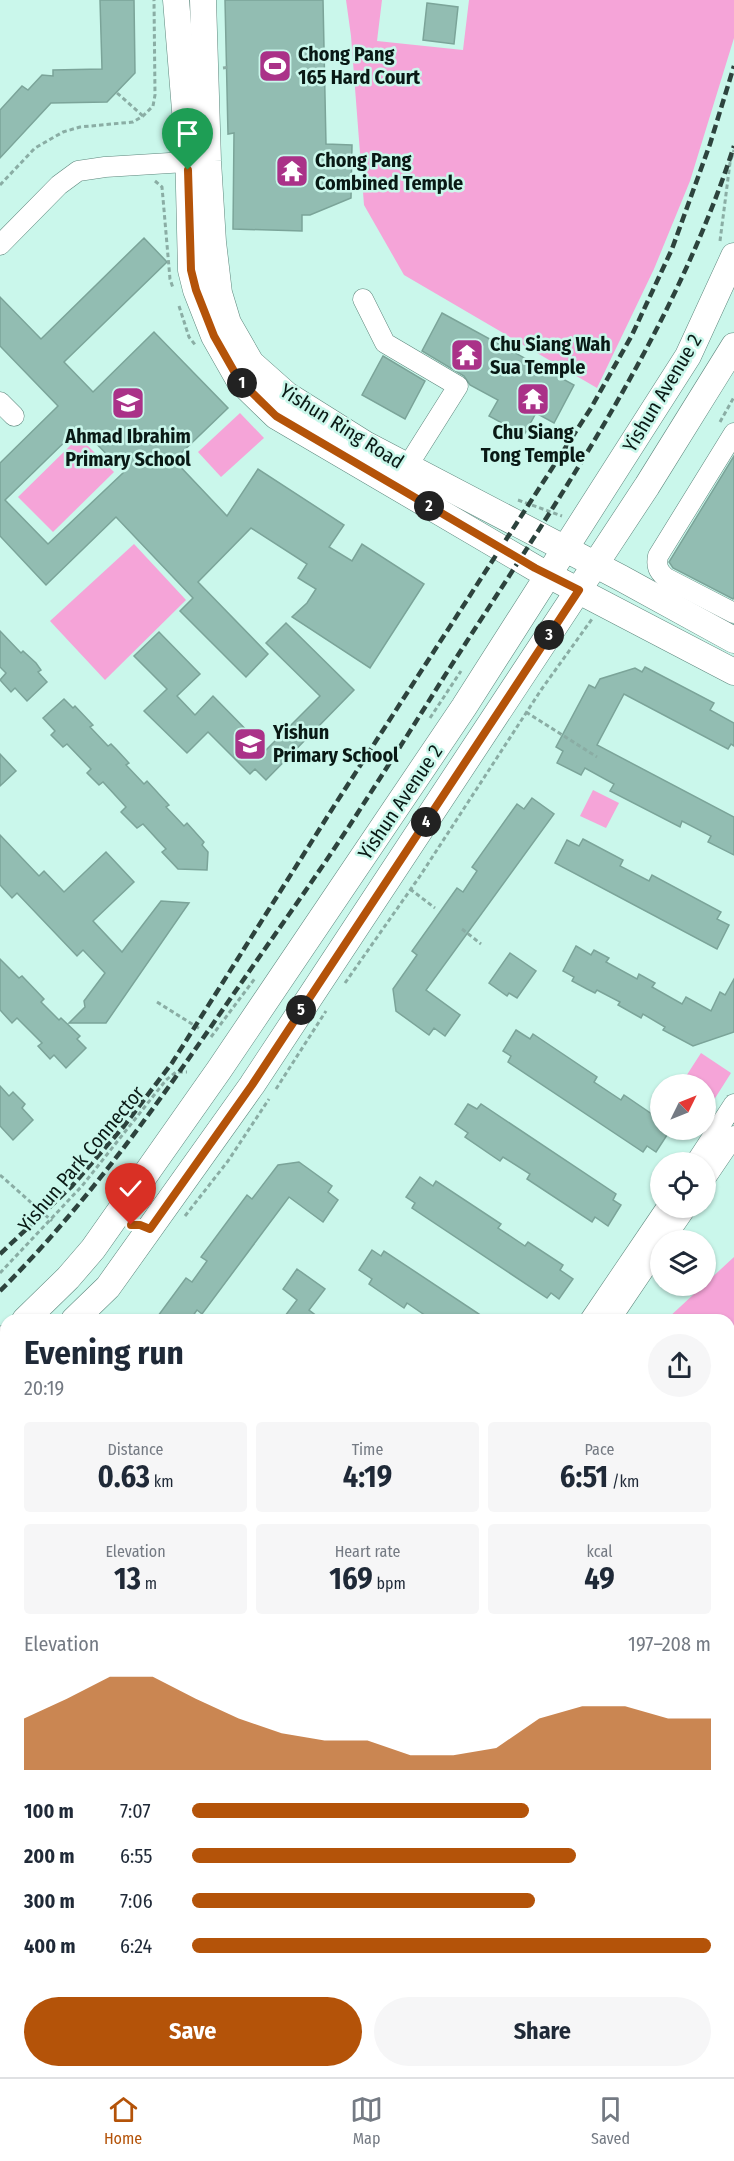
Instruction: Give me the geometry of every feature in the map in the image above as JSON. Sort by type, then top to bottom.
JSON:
[{"type":"main road","name":"Yishun Ring Road","points":[[176,0],[198,153]]},
{"type":"main road","name":"Yishun Ring Road","points":[[203,0],[191,270],[196,290],[214,336],[239,380],[276,416],[401,477],[565,550],[734,640]]},
{"type":"main road","name":"Yishun Avenue 2","points":[[31,1314],[68,1278],[93,1249],[219,1070],[464,707],[688,356],[734,256]]},
{"type":"main road","name":"Yishun Avenue 2","points":[[80,1314],[108,1287],[252,1085],[595,566],[734,346]]},
{"type":"main road","name":"Yishun Ring Road","points":[[401,477],[548,575],[734,672]]},
{"type":"main road","points":[[93,1249],[120,1227],[140,1225],[150,1229]]},
{"type":"street","points":[[0,228],[53,174],[74,159],[198,153]]},
{"type":"street","points":[[0,246],[59,185],[78,171],[198,153]]},
{"type":"street","points":[[363,299],[385,344],[458,386],[401,477]]},
{"type":"street","points":[[734,433],[658,556],[657,565],[659,572],[666,578],[734,613]]},
{"type":"street","points":[[716,1157],[730,1130],[734,1104]]},
{"type":"street","points":[[707,1152],[730,1130]]},
{"type":"street","points":[[594,1314],[659,1218]]},
{"type":"street","points":[[614,1314],[650,1261]]},
{"type":"path","points":[[0,185],[35,148],[63,132],[80,127],[133,122],[153,106],[155,95],[154,0]]},
{"type":"path","points":[[117,93],[143,116]]},
{"type":"path","points":[[518,500],[570,519]]},
{"type":"path","points":[[526,712],[597,757]]},
{"type":"path","points":[[410,890],[435,908]]},
{"type":"path","points":[[462,929],[481,944]]},
{"type":"path","points":[[157,1002],[200,1029]]},
{"type":"path","name":"Yishun Park Connector","points":[[0,1273],[52,1221],[102,1163],[166,1080],[176,1072],[187,1072]]},
{"type":"path","points":[[0,1174],[52,1221]]},
{"type":"shaded area","points":[[346,0],[382,0],[377,41],[463,50],[469,0],[734,0],[734,38],[690,181],[654,269],[597,388],[404,275],[364,205],[351,36]]},
{"type":"shaded area","points":[[240,413],[264,438],[221,477],[198,452]]},
{"type":"shaded area","points":[[79,437],[114,472],[53,532],[18,497]]},
{"type":"shaded area","points":[[134,544],[186,600],[105,680],[50,621]]},
{"type":"shaded area","points":[[593,790],[619,803],[606,828],[580,816]]},
{"type":"shaded area","points":[[701,1053],[731,1073],[716,1097],[716,1074],[687,1074]]},
{"type":"shaded area","points":[[734,1257],[734,1314],[672,1314],[692,1296],[716,1296],[716,1274]]},
{"type":"building","points":[[100,0],[134,0],[135,73],[107,102],[51,103],[0,158],[0,110],[22,86],[28,90],[42,75],[53,76],[53,70],[102,69]]},
{"type":"building","points":[[225,0],[323,0],[326,144],[352,145],[351,198],[310,215],[302,215],[302,231],[233,229],[234,133],[228,134]]},
{"type":"building","points":[[427,3],[458,7],[454,44],[423,40]]},
{"type":"building","points":[[144,238],[167,262],[64,362],[93,392],[154,332],[228,408],[174,460],[227,516],[258,469],[344,525],[329,547],[352,561],[362,544],[424,584],[370,668],[292,617],[307,603],[316,589],[298,578],[307,564],[251,528],[198,582],[268,654],[246,677],[180,611],[193,598],[116,517],[46,585],[0,536],[0,463],[58,406],[0,346],[0,297],[41,339]],"holes":[[[80,427],[124,472],[48,544],[5,500]]]},
{"type":"building","points":[[442,313],[574,385],[554,423],[536,413],[524,435],[489,416],[498,400],[470,385],[464,376],[422,351]]},
{"type":"building","points":[[383,356],[425,381],[405,419],[362,395]]},
{"type":"building","points":[[734,456],[733,599],[673,568],[669,562]]},
{"type":"building","points":[[286,623],[354,690],[266,780],[255,769],[250,774],[208,732],[187,753],[144,711],[167,689],[134,656],[159,632],[200,674],[177,696],[195,715],[213,696],[266,750],[320,696],[266,643]]},
{"type":"building","points":[[0,631],[21,653],[23,651],[36,663],[41,670],[38,672],[47,682],[27,701],[15,688],[11,692],[0,680],[6,673],[0,667]]},
{"type":"building","points":[[645,667],[714,703],[710,710],[734,723],[734,746],[731,744],[728,749],[624,694],[597,745],[734,817],[734,855],[708,842],[711,836],[682,821],[680,827],[610,791],[614,784],[585,768],[581,775],[557,763],[563,751],[556,747],[589,685],[595,688],[600,679],[635,668],[642,672]]},
{"type":"building","points":[[64,699],[73,708],[75,706],[93,725],[90,727],[108,746],[111,744],[117,750],[129,763],[126,765],[144,784],[147,781],[169,805],[166,807],[184,826],[187,823],[204,842],[202,845],[208,852],[207,870],[178,869],[162,852],[166,849],[143,824],[137,828],[121,812],[126,807],[103,782],[99,785],[87,773],[91,769],[67,744],[63,747],[51,735],[55,731],[43,718]]},
{"type":"building","points":[[0,754],[16,771],[0,786]]},
{"type":"building","points":[[532,798],[554,814],[426,990],[460,1015],[445,1036],[434,1028],[429,1035],[396,1011],[393,989],[417,955],[412,951],[457,888],[463,892],[477,871],[472,867],[517,804],[524,809]]},
{"type":"building","points":[[0,835],[39,876],[44,871],[64,892],[106,852],[134,882],[93,921],[122,952],[161,901],[189,903],[106,1023],[69,1023],[85,1007],[84,1001],[105,973],[83,950],[77,956],[17,893],[12,898],[0,885]]},
{"type":"building","points":[[583,839],[623,860],[620,866],[649,881],[652,875],[721,912],[717,919],[729,925],[717,949],[555,863],[567,840],[579,846]]},
{"type":"building","points":[[576,946],[591,955],[594,950],[609,958],[606,962],[637,979],[639,974],[655,983],[652,987],[682,1004],[686,997],[711,1011],[720,992],[725,995],[734,979],[734,1032],[693,1046],[663,1030],[665,1027],[643,1014],[641,1018],[618,1005],[620,1002],[572,981],[574,977],[563,971]]},
{"type":"building","points":[[510,953],[536,971],[517,998],[509,993],[507,996],[489,983]]},
{"type":"building","points":[[0,959],[19,978],[22,976],[44,999],[41,1002],[59,1020],[61,1018],[80,1036],[77,1039],[86,1048],[66,1068],[54,1055],[50,1059],[38,1046],[42,1043],[17,1018],[12,1023],[0,1010]]},
{"type":"building","points":[[516,1030],[530,1039],[533,1034],[597,1077],[594,1082],[621,1100],[624,1095],[650,1113],[650,1140],[664,1140],[656,1152],[647,1146],[643,1152],[508,1062],[511,1056],[503,1051]]},
{"type":"building","points":[[0,1086],[9,1096],[13,1092],[25,1104],[22,1108],[33,1120],[13,1140],[0,1126]]},
{"type":"building","points":[[468,1104],[477,1109],[481,1104],[616,1194],[613,1200],[621,1205],[608,1226],[595,1217],[592,1222],[527,1179],[530,1174],[503,1157],[500,1161],[465,1137],[468,1133],[455,1124]]},
{"type":"building","points":[[299,1162],[332,1186],[328,1192],[338,1200],[323,1222],[289,1197],[202,1314],[197,1310],[194,1314],[159,1314],[186,1278],[192,1282],[207,1261],[201,1257],[247,1195],[252,1199],[278,1165]]},
{"type":"building","points":[[420,1177],[433,1186],[436,1181],[501,1224],[498,1228],[525,1246],[528,1242],[563,1265],[560,1270],[573,1279],[559,1299],[551,1293],[547,1298],[412,1208],[415,1203],[406,1197]]},
{"type":"building","points":[[372,1250],[381,1256],[384,1251],[479,1314],[423,1314],[407,1303],[404,1308],[369,1284],[372,1279],[359,1270]]},
{"type":"building","points":[[297,1269],[325,1289],[309,1310],[314,1314],[286,1314],[297,1300],[283,1289]]},
{"type":"railway","points":[[0,1254],[72,1186],[124,1126],[172,1063],[336,803],[591,408],[632,335],[672,249],[710,144],[734,66]]},
{"type":"railway","points":[[0,1291],[96,1183],[154,1107],[313,880],[379,780],[566,487],[643,356],[708,218],[734,146]]},
{"type":"place","name":"Chong Pang 165 Hard Court","points":[[275,66]]},
{"type":"place","name":"Chong Pang Combined Temple","points":[[292,171]]},
{"type":"place","name":"Chu Siang Wah Sua Temple","points":[[467,355]]},
{"type":"place","name":"Chu Siang Tong Temple","points":[[533,399]]},
{"type":"place","name":"Ahmad Ibrahim Primary School","points":[[128,403]]},
{"type":"place","name":"Yishun Primary School","points":[[250,744]]},
{"type":"route","points":[[131,1225],[140,1225],[150,1229],[210,1145],[579,590],[535,568],[276,416],[239,380],[214,336],[196,290],[191,270],[188,170]]}]
